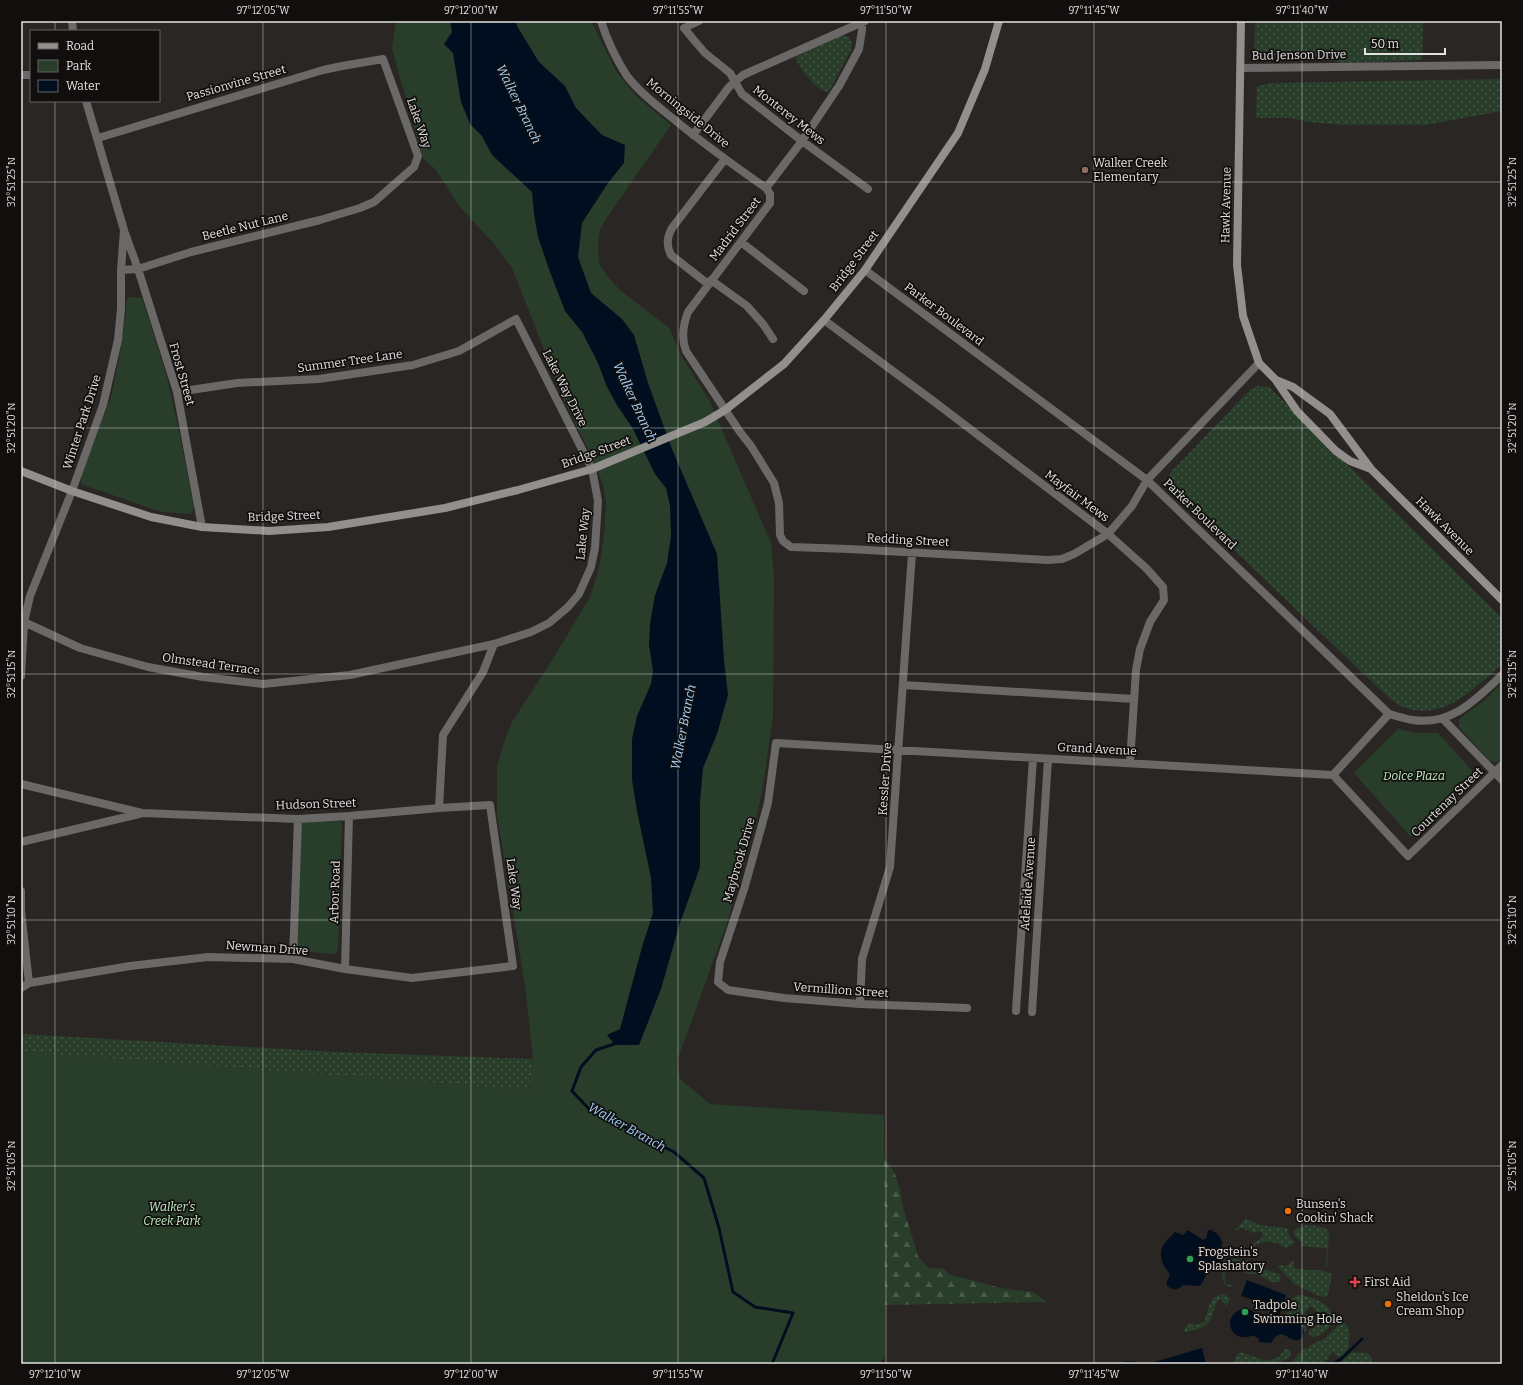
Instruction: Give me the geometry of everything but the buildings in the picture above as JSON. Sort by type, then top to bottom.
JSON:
[{"type":"street","name":"Morningside Drive","points":[[601,21],[610,46],[627,75],[646,97],[693,135],[766,188]]},
{"type":"street","name":"Monterey Mews","points":[[699,21],[684,28],[705,53],[730,73],[742,94],[802,141],[868,189]]},
{"type":"street","name":"Bridge Street","points":[[21,471],[72,491],[151,517],[202,527],[269,531],[328,527],[445,508],[518,490],[592,469],[697,426],[725,410],[784,364],[824,320],[865,270],[958,133],[985,69],[999,21]]},
{"type":"street","name":"Hawk Avenue","points":[[1241,21],[1237,265],[1243,316],[1259,363],[1275,379],[1296,411],[1336,451],[1350,461],[1372,469]]},
{"type":"street","points":[[693,135],[729,87],[753,69],[863,22]]},
{"type":"street","name":"Madrid Street","points":[[725,410],[691,360],[684,344],[683,335],[688,312],[770,203],[770,194],[766,188],[802,141],[839,86],[859,48],[863,22]]},
{"type":"street","name":"Passionvine Street","points":[[98,138],[323,70],[384,59]]},
{"type":"street","name":"Lake Way","points":[[374,202],[414,167],[418,156],[384,59]]},
{"type":"street","name":"Bud Jenson Drive","points":[[1241,68],[1502,65]]},
{"type":"street","name":"Winter Park Drive","points":[[21,676],[24,622],[30,596],[72,491],[103,405],[118,340],[121,309],[121,270],[124,230],[86,102]]},
{"type":"street","points":[[725,159],[672,228],[667,241],[668,247],[671,255],[746,306],[763,324],[773,339]]},
{"type":"street","name":"Beetle Nut Lane","points":[[121,270],[138,269],[191,252],[320,220],[360,208],[374,202]]},
{"type":"street","name":"Frost Street","points":[[124,230],[177,392],[202,527]]},
{"type":"street","points":[[741,242],[804,291]]},
{"type":"street","name":"Parker Boulevard","points":[[865,270],[1147,480],[1389,714],[1412,720],[1429,722],[1443,719]]},
{"type":"street","name":"Summer Tree Lane","points":[[177,392],[237,383],[319,379],[413,364],[459,351],[516,319]]},
{"type":"street","name":"Lake Way Drive","points":[[516,319],[592,469]]},
{"type":"street","name":"Mayfair Mews","points":[[824,320],[1108,534],[1146,568],[1163,587],[1164,600],[1150,622],[1140,649],[1136,670],[1130,763]]},
{"type":"street","name":"Redding Street","points":[[725,410],[751,446],[774,483],[779,503],[780,535],[783,541],[791,547],[1048,560],[1062,559],[1074,554],[1108,534],[1132,506],[1147,480],[1259,363]]},
{"type":"street","name":"Hawk Avenue","points":[[1275,379],[1293,387],[1330,414],[1372,469],[1502,600]]},
{"type":"street","name":"Lake Way","points":[[494,644],[531,632],[549,624],[568,607],[579,594],[591,567],[595,548],[598,501],[592,469]]},
{"type":"street","name":"Kessler Drive","points":[[860,1004],[862,959],[890,867],[912,553]]},
{"type":"street","name":"Olmstead Terrace","points":[[24,622],[80,648],[148,667],[203,677],[264,684],[350,675],[494,644]]},
{"type":"street","points":[[439,808],[443,735],[483,672],[494,644]]},
{"type":"street","points":[[1502,675],[1461,710],[1443,719],[1502,780]]},
{"type":"street","points":[[903,685],[1134,699]]},
{"type":"street","points":[[1333,775],[1389,714]]},
{"type":"street","name":"Grand Avenue","points":[[776,743],[1333,775]]},
{"type":"street","name":"Maybrook Drive","points":[[718,982],[720,962],[746,886],[768,803],[776,743]]},
{"type":"street","name":"Adelaide Avenue","points":[[1016,1010],[1033,758]]},
{"type":"street","name":"Adelaide Avenue","points":[[1032,1012],[1048,758]]},
{"type":"street","name":"Courtenay Street","points":[[1333,775],[1408,856],[1502,765]]},
{"type":"street","name":"Hudson Street","points":[[21,784],[142,813],[298,819],[490,805]]},
{"type":"street","name":"Lake Way","points":[[490,805],[513,966]]},
{"type":"street","name":"Hudson Street","points":[[21,842],[142,813]]},
{"type":"street","name":"Arbor Road","points":[[345,969],[350,816]]},
{"type":"street","points":[[293,960],[298,819]]},
{"type":"street","points":[[21,891],[21,912],[29,983]]},
{"type":"street","name":"Newman Drive","points":[[21,988],[29,983],[130,966],[208,957],[293,960],[412,978],[513,966]]},
{"type":"street","name":"Vermillion Street","points":[[718,982],[728,990],[784,998],[860,1004],[967,1008]]},
{"type":"green space","name":"Walker's Creek Park","points":[[396,21],[591,21],[616,71],[637,97],[671,125],[600,230],[598,246],[599,263],[607,276],[620,290],[669,328],[682,357],[709,400],[771,543],[774,576],[773,716],[763,787],[754,830],[728,920],[677,1061],[680,1079],[710,1104],[884,1115],[885,1356],[879,1364],[21,1364],[21,1052],[529,1090],[533,1059],[525,985],[497,815],[497,767],[506,736],[512,722],[551,662],[590,597],[599,568],[604,535],[606,504],[603,484],[565,402],[512,268],[495,245],[459,206],[436,170],[423,158],[392,49]]},
{"type":"green space","points":[[1255,21],[1423,21],[1422,60],[1343,63],[1316,57],[1254,56]]},
{"type":"green space","points":[[841,35],[847,36],[850,39],[852,44],[851,50],[828,93],[817,87],[808,78],[795,57]]},
{"type":"green space","points":[[1502,79],[1502,111],[1425,125],[1343,125],[1308,122],[1292,118],[1256,118],[1257,87],[1269,83]]},
{"type":"green space","points":[[129,297],[142,298],[167,377],[194,508],[191,514],[161,512],[81,484],[82,473],[111,397],[119,359],[126,303]]},
{"type":"green space","points":[[1256,386],[1269,387],[1502,618],[1502,664],[1468,693],[1442,707],[1429,711],[1414,710],[1395,703],[1169,488],[1167,481],[1172,471],[1249,391]]},
{"type":"green space","points":[[1502,683],[1502,759],[1495,762],[1490,761],[1459,727],[1459,720],[1484,701]]},
{"type":"green space","name":"Dolce Plaza","points":[[1398,729],[1417,733],[1438,733],[1475,774],[1411,837],[1354,773]]},
{"type":"green space","points":[[333,820],[342,822],[338,950],[334,954],[297,951],[301,824],[303,821]]},
{"type":"green space","points":[[21,1034],[337,1052],[533,1059],[529,1090],[21,1052]]},
{"type":"green space","points":[[870,1157],[886,1160],[895,1174],[903,1207],[918,1256],[928,1268],[944,1269],[950,1275],[1000,1288],[1033,1292],[1047,1302],[885,1305],[885,1356],[879,1364],[633,1364]]},
{"type":"green space","points":[[1246,1218],[1259,1225],[1287,1228],[1290,1237],[1295,1243],[1286,1248],[1273,1242],[1265,1242],[1252,1247],[1251,1245],[1263,1237],[1262,1233],[1259,1231],[1254,1233],[1242,1228],[1233,1231]]},
{"type":"green space","points":[[1311,1225],[1325,1228],[1329,1232],[1327,1267],[1325,1266],[1327,1248],[1301,1246],[1301,1242],[1294,1235],[1294,1231],[1298,1228]]},
{"type":"green space","points":[[1236,1259],[1248,1261],[1259,1269],[1278,1273],[1281,1278],[1279,1282],[1271,1282],[1259,1275],[1244,1273],[1240,1267],[1233,1265],[1226,1270],[1225,1278],[1226,1284],[1234,1286],[1227,1287],[1223,1278],[1225,1268],[1223,1264],[1224,1260]]},
{"type":"green space","points":[[1294,1261],[1294,1268],[1319,1270],[1332,1275],[1326,1297],[1319,1296],[1294,1284],[1278,1267],[1279,1265],[1287,1266],[1290,1262]]},
{"type":"green space","points":[[1224,1294],[1230,1299],[1227,1306],[1220,1299],[1217,1302],[1208,1324],[1198,1329],[1186,1332],[1183,1331],[1189,1323],[1195,1325],[1204,1322],[1212,1301],[1219,1295]]},
{"type":"green space","points":[[1298,1295],[1314,1298],[1327,1307],[1332,1313],[1333,1319],[1330,1326],[1323,1333],[1311,1337],[1308,1332],[1316,1326],[1320,1317],[1311,1306],[1304,1313],[1310,1318],[1314,1314],[1315,1321],[1307,1327],[1304,1334],[1299,1324],[1295,1323],[1284,1325],[1278,1319],[1279,1316],[1290,1310],[1289,1306],[1291,1301]]},
{"type":"green space","points":[[1344,1323],[1347,1325],[1350,1334],[1349,1347],[1343,1356],[1338,1357],[1333,1352],[1329,1355],[1329,1359],[1320,1364],[1290,1364],[1304,1348],[1308,1349],[1309,1346],[1324,1339],[1340,1324]]},
{"type":"green space","points":[[1285,1349],[1290,1350],[1290,1357],[1277,1364],[1234,1364],[1236,1356],[1240,1352],[1267,1361],[1279,1357]]},
{"type":"green space","points":[[1352,1351],[1354,1353],[1368,1353],[1372,1358],[1371,1364],[1339,1364]]},
{"type":"water","points":[[450,21],[516,21],[517,26],[539,62],[565,86],[576,108],[602,135],[625,145],[624,163],[608,183],[582,223],[578,257],[591,293],[622,319],[634,335],[648,383],[672,449],[717,554],[724,660],[728,695],[717,734],[703,768],[700,802],[700,867],[679,926],[661,989],[639,1045],[615,1045],[607,1035],[620,1029],[642,947],[653,913],[651,878],[632,780],[632,739],[637,716],[651,684],[653,671],[649,645],[650,624],[655,595],[667,563],[671,536],[670,506],[666,488],[655,474],[633,429],[607,387],[598,363],[582,332],[565,311],[538,237],[532,192],[492,155],[482,136],[470,124],[461,102],[453,53],[444,44],[452,32]]},
{"type":"water","name":"Frogstein's Splashatory","points":[[1188,1230],[1203,1240],[1206,1238],[1208,1230],[1215,1232],[1222,1241],[1217,1258],[1223,1262],[1223,1264],[1211,1261],[1203,1281],[1199,1286],[1183,1285],[1177,1289],[1173,1289],[1167,1286],[1167,1281],[1170,1275],[1161,1258],[1162,1249],[1165,1242],[1175,1232],[1183,1235]]},
{"type":"water","name":"Tadpole Swimming Hole","points":[[1247,1280],[1286,1295],[1278,1319],[1284,1325],[1292,1322],[1299,1323],[1304,1331],[1301,1338],[1296,1340],[1281,1334],[1276,1336],[1271,1343],[1259,1342],[1259,1339],[1255,1336],[1240,1337],[1232,1330],[1230,1322],[1232,1316],[1239,1310],[1249,1309],[1262,1317],[1267,1316],[1270,1313],[1270,1308],[1268,1305],[1241,1296]]},
{"type":"water","points":[[1202,1348],[1206,1364],[1125,1364],[1125,1361],[1151,1363]]},
{"type":"waterway","name":"Walker Branch","points":[[617,1043],[596,1050],[581,1067],[572,1091],[590,1110],[674,1152],[704,1178],[719,1228],[733,1292],[755,1307],[793,1313],[772,1364]]},
{"type":"waterway","points":[[1333,1364],[1341,1359],[1362,1339]]},
{"type":"place","name":"Walker Creek Elementary","points":[[1085,170]]},
{"type":"place","name":"Bunsen's Cookin' Shack","points":[[1288,1211]]},
{"type":"place","name":"Frogstein's Splashatory","points":[[1190,1259]]},
{"type":"place","name":"First Aid","points":[[1355,1282]]},
{"type":"place","name":"Sheldon's Ice Cream Shop","points":[[1388,1304]]},
{"type":"place","name":"Tadpole Swimming Hole","points":[[1245,1312]]}]
